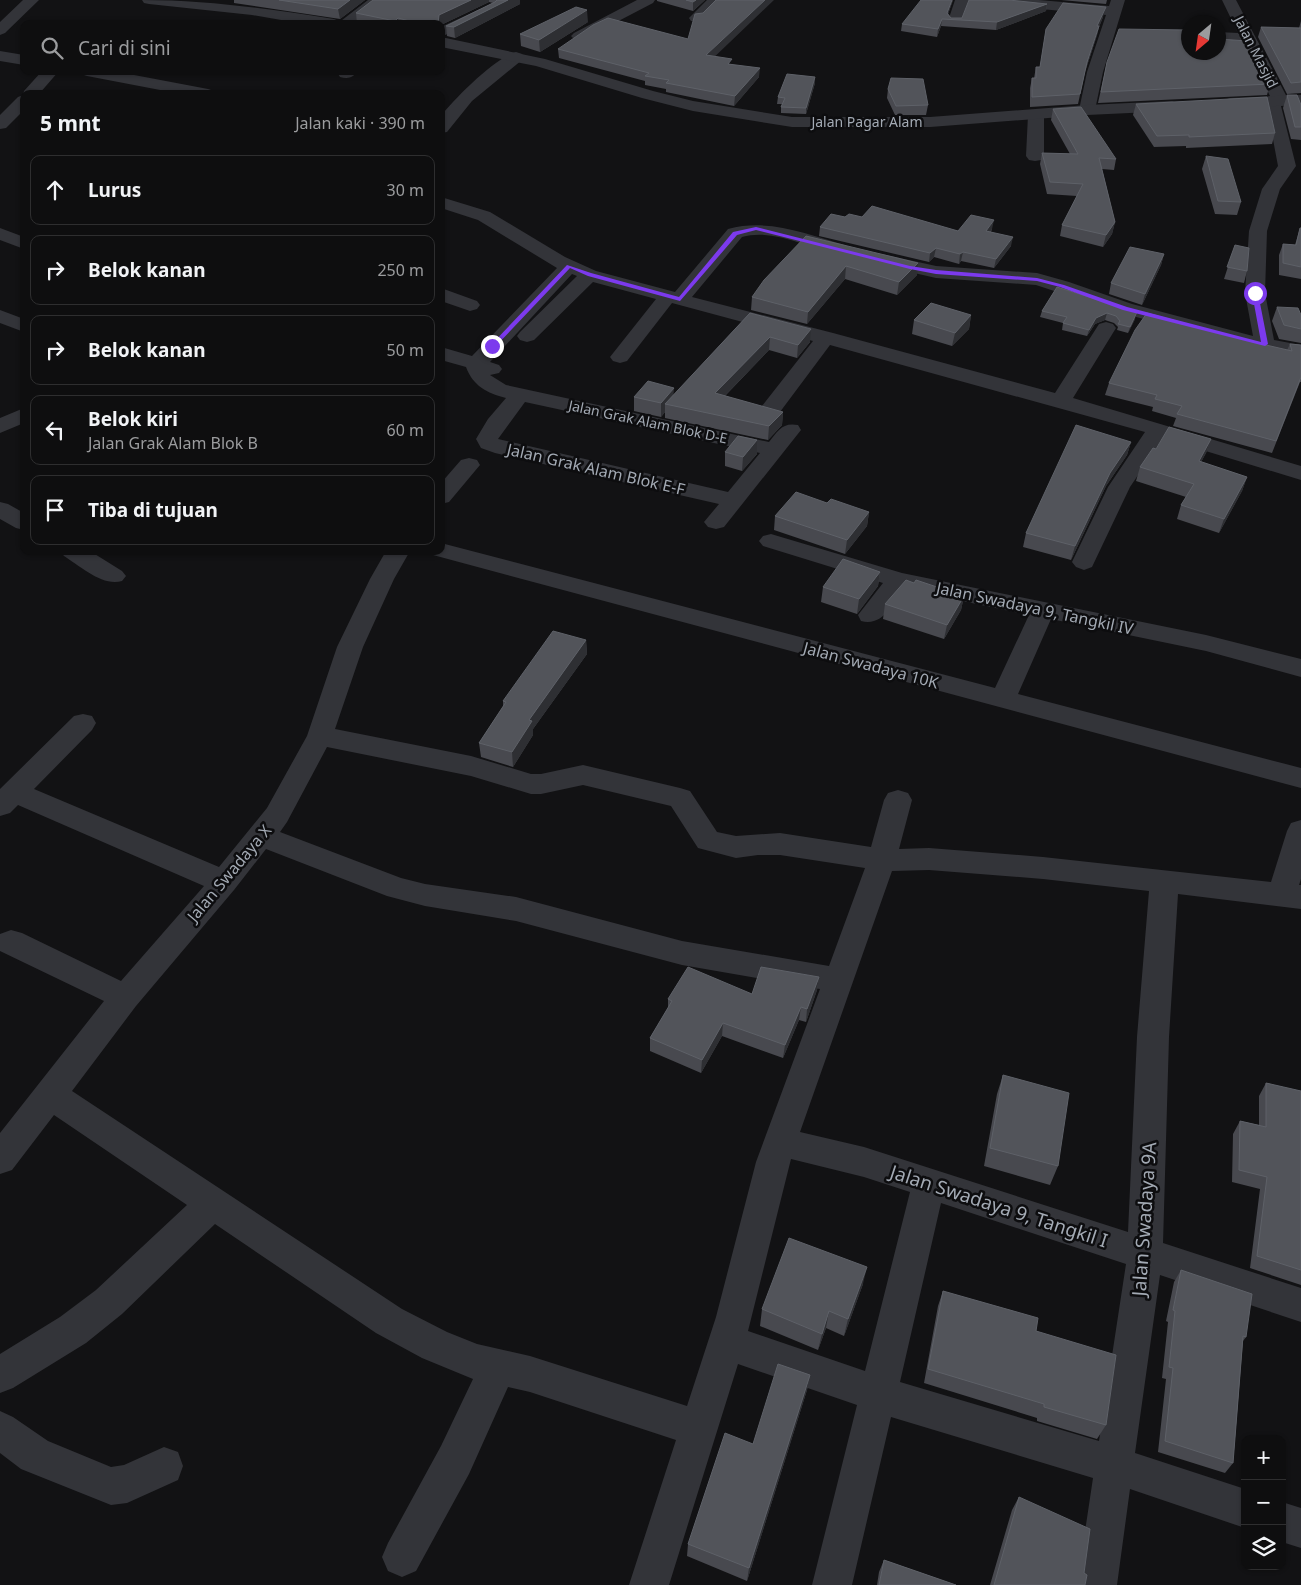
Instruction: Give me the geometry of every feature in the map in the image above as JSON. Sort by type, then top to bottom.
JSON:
[{"type":"street","points":[[0,30],[32,0]]},
{"type":"street","points":[[149,0],[252,11],[309,20]]},
{"type":"street","points":[[350,20],[377,0]]},
{"type":"street","points":[[539,62],[587,30],[648,0]]},
{"type":"street","points":[[696,18],[715,0]]},
{"type":"street","points":[[955,21],[962,0]]},
{"type":"street","points":[[988,0],[1117,6],[1114,32],[1095,72],[1087,110]]},
{"type":"street","name":"Jalan Masjid","points":[[1230,2],[1276,101],[1276,113],[1287,166],[1272,189],[1258,231],[1255,293],[1265,344]]},
{"type":"street","points":[[445,31],[490,8]]},
{"type":"street","points":[[1226,37],[1248,38]]},
{"type":"street","name":"Jalan Pagar Alam","points":[[445,43],[539,62],[675,102],[792,122],[930,122],[1087,110],[1184,106]]},
{"type":"street","points":[[0,56],[20,59]]},
{"type":"street","points":[[445,123],[470,92],[516,57]]},
{"type":"street","points":[[34,90],[47,75]]},
{"type":"street","points":[[100,75],[137,87],[167,90]]},
{"type":"street","points":[[1213,104],[1301,100]]},
{"type":"street","points":[[0,124],[20,104]]},
{"type":"street","points":[[1035,156],[1036,114]]},
{"type":"street","points":[[445,203],[484,216],[558,261],[590,275],[826,337],[1060,402],[1301,473]]},
{"type":"street","points":[[620,357],[674,297],[735,234],[740,231],[765,230],[936,272],[1037,280],[1062,286],[1125,308],[1265,344],[1301,351]]},
{"type":"street","points":[[482,369],[569,266]]},
{"type":"street","points":[[482,369],[590,275]]},
{"type":"street","points":[[445,296],[470,305]]},
{"type":"street","points":[[0,334],[14,322]]},
{"type":"street","points":[[1060,402],[1106,328]]},
{"type":"street","points":[[769,411],[826,337]]},
{"type":"street","name":"Jalan Grak Alam Blok D-E","points":[[445,355],[482,369],[483,381],[490,386],[775,450]]},
{"type":"street","name":"Jalan Grak Alam Blok E-F","points":[[520,394],[496,424],[487,439],[489,443],[495,446],[734,500]]},
{"type":"street","points":[[0,427],[20,416]]},
{"type":"street","points":[[716,522],[790,430]]},
{"type":"street","points":[[1084,562],[1119,487],[1158,430]]},
{"type":"street","points":[[445,492],[469,465]]},
{"type":"street","points":[[0,509],[20,521]]},
{"type":"street","name":"Jalan Swadaya 9, Tangkil IV","points":[[771,541],[899,580],[1206,644],[1301,668]]},
{"type":"street","name":"Jalan Swadaya 10K","points":[[445,551],[1301,778]]},
{"type":"street","points":[[79,555],[114,576]]},
{"type":"street","name":"Jalan Swadaya X","points":[[0,1159],[125,998],[224,882],[277,815],[320,736],[350,647],[382,579],[396,555]]},
{"type":"street","points":[[870,616],[899,580]]},
{"type":"street","points":[[1002,700],[1043,610]]},
{"type":"street","points":[[83,723],[8,799],[224,882]]},
{"type":"street","points":[[320,736],[471,766],[531,784],[541,784],[582,775],[680,798],[708,840],[736,847],[780,844],[882,860],[929,859],[1042,868],[1292,896],[1301,831]]},
{"type":"street","points":[[649,1585],[727,1342],[773,1162],[882,860],[898,800]]},
{"type":"street","points":[[261,836],[397,888],[425,895],[516,909],[682,953],[839,980]]},
{"type":"street","name":"Jalan Swadaya 9A","points":[[1097,1585],[1145,1254],[1153,1036],[1164,881]]},
{"type":"street","points":[[10,942],[125,998]]},
{"type":"street","points":[[52,1094],[389,1321],[435,1345],[477,1362],[530,1374],[699,1429]]},
{"type":"street","name":"Jalan Swadaya 9, Tangkil I","points":[[780,1142],[864,1162],[1301,1305]]},
{"type":"street","points":[[832,1585],[929,1183]]},
{"type":"street","points":[[0,1375],[73,1330],[109,1302],[213,1203]]},
{"type":"street","points":[[727,1342],[878,1394],[1115,1465],[1241,1508]]},
{"type":"street","points":[[402,1557],[455,1460],[498,1367]]},
{"type":"street","points":[[0,1430],[35,1455],[112,1486],[127,1484],[164,1466]]},
{"type":"street","points":[[1286,1523],[1301,1528]]},
{"type":"building","points":[[279,0],[350,0],[338,9]]},
{"type":"building","points":[[373,0],[471,0],[439,15],[438,20],[406,20],[398,18],[390,20],[356,13]]},
{"type":"building","points":[[497,0],[508,0],[454,27],[446,26],[495,2]]},
{"type":"building","points":[[716,0],[765,0],[706,55],[732,59],[728,64],[760,68],[735,96],[666,83],[669,80],[645,76],[649,73],[558,49],[593,25],[608,18],[688,39],[695,14],[703,13]]},
{"type":"building","points":[[921,0],[952,0],[947,13],[951,18],[962,18],[969,0],[1009,0],[1047,4],[997,22],[942,19],[938,29],[902,24]]},
{"type":"building","points":[[1063,3],[1106,7],[1097,26],[1099,26],[1087,62],[1080,94],[1032,97],[1032,78],[1036,78],[1036,67],[1040,67],[1046,29]]},
{"type":"building","points":[[576,7],[587,10],[539,40],[520,34]]},
{"type":"building","points":[[1261,27],[1301,28],[1301,82],[1291,83]]},
{"type":"building","points":[[1119,29],[1181,30],[1181,60],[1226,60],[1226,40],[1248,41],[1270,84],[1101,92],[1107,62]]},
{"type":"building","points":[[787,74],[815,77],[806,108],[781,107],[785,98],[778,97]]},
{"type":"building","points":[[891,78],[923,79],[928,105],[896,106],[888,89]]},
{"type":"building","points":[[1287,95],[1297,95],[1301,105],[1301,127],[1295,127]]},
{"type":"building","points":[[1267,97],[1275,133],[1189,137],[1189,135],[1157,136],[1136,104]]},
{"type":"building","points":[[1081,107],[1116,159],[1099,158],[1115,222],[1106,235],[1062,225],[1083,184],[1050,182],[1042,153],[1078,154],[1053,109]]},
{"type":"building","points":[[1206,156],[1228,159],[1241,202],[1218,201]]},
{"type":"building","points":[[872,206],[958,231],[971,215],[994,220],[986,231],[1013,237],[996,259],[963,252],[960,254],[936,248],[930,253],[820,227],[831,214],[845,217],[849,214],[862,217]]},
{"type":"building","points":[[1300,228],[1301,267],[1283,263],[1283,244],[1296,245]]},
{"type":"building","points":[[806,236],[918,263],[899,282],[846,266],[808,312],[752,297],[764,280]]},
{"type":"building","points":[[1235,245],[1249,248],[1247,271],[1227,267]]},
{"type":"building","points":[[1130,247],[1164,254],[1145,294],[1111,283]]},
{"type":"building","points":[[1057,287],[1137,312],[1130,327],[1118,324],[1120,321],[1116,316],[1107,313],[1096,318],[1089,330],[1063,323],[1067,317],[1042,311]]},
{"type":"building","points":[[931,303],[971,315],[955,333],[914,320]]},
{"type":"building","points":[[1277,307],[1298,308],[1301,315],[1301,329],[1284,325]]},
{"type":"building","points":[[750,313],[811,329],[798,345],[770,337],[715,393],[783,412],[769,426],[665,404]]},
{"type":"building","points":[[1147,313],[1292,351],[1290,344],[1301,345],[1301,377],[1276,441],[1177,414],[1182,406],[1155,399],[1157,395],[1109,383],[1135,330]]},
{"type":"building","points":[[648,381],[674,388],[661,403],[634,397]]},
{"type":"building","points":[[1076,425],[1131,442],[1110,473],[1075,546],[1026,533]]},
{"type":"building","points":[[1169,427],[1211,439],[1199,461],[1247,477],[1224,519],[1181,505],[1194,484],[1140,467],[1153,448],[1156,449]]},
{"type":"building","points":[[738,436],[757,440],[743,457],[725,452]]},
{"type":"building","points":[[796,492],[827,503],[831,499],[869,512],[847,540],[775,516]]},
{"type":"building","points":[[843,559],[880,572],[859,599],[823,587]]},
{"type":"building","points":[[906,580],[914,583],[916,580],[964,596],[947,625],[885,604]]},
{"type":"building","points":[[553,631],[586,640],[529,720],[532,721],[512,752],[479,743],[506,702],[503,701]]},
{"type":"building","points":[[688,967],[752,994],[761,967],[819,977],[807,1009],[801,1007],[785,1045],[723,1023],[702,1060],[650,1038],[672,1001],[668,999]]},
{"type":"building","points":[[1003,1075],[1069,1093],[1058,1166],[990,1148]]},
{"type":"building","points":[[1266,1083],[1301,1091],[1301,1270],[1257,1256],[1267,1177],[1239,1170],[1240,1121],[1266,1127]]},
{"type":"building","points":[[789,1238],[867,1267],[848,1319],[829,1311],[822,1334],[762,1309]]},
{"type":"building","points":[[1181,1270],[1252,1294],[1246,1337],[1243,1336],[1233,1463],[1165,1441],[1173,1368],[1169,1367],[1175,1311],[1173,1310]]},
{"type":"building","points":[[943,1291],[1038,1318],[1036,1331],[1116,1355],[1106,1425],[928,1369]]},
{"type":"building","points":[[778,1364],[810,1375],[749,1568],[688,1544],[725,1433],[753,1444]]},
{"type":"building","points":[[1019,1497],[1090,1529],[1084,1573],[1087,1575],[1085,1585],[994,1585]]},
{"type":"building","points":[[884,1560],[956,1585],[879,1585]]},
{"type":"route","points":[[492,346],[569,266],[590,275],[680,299],[735,234],[740,231],[756,229],[936,272],[1022,277],[1037,280],[1062,286],[1125,308],[1246,341],[1265,344],[1255,293]]}]
